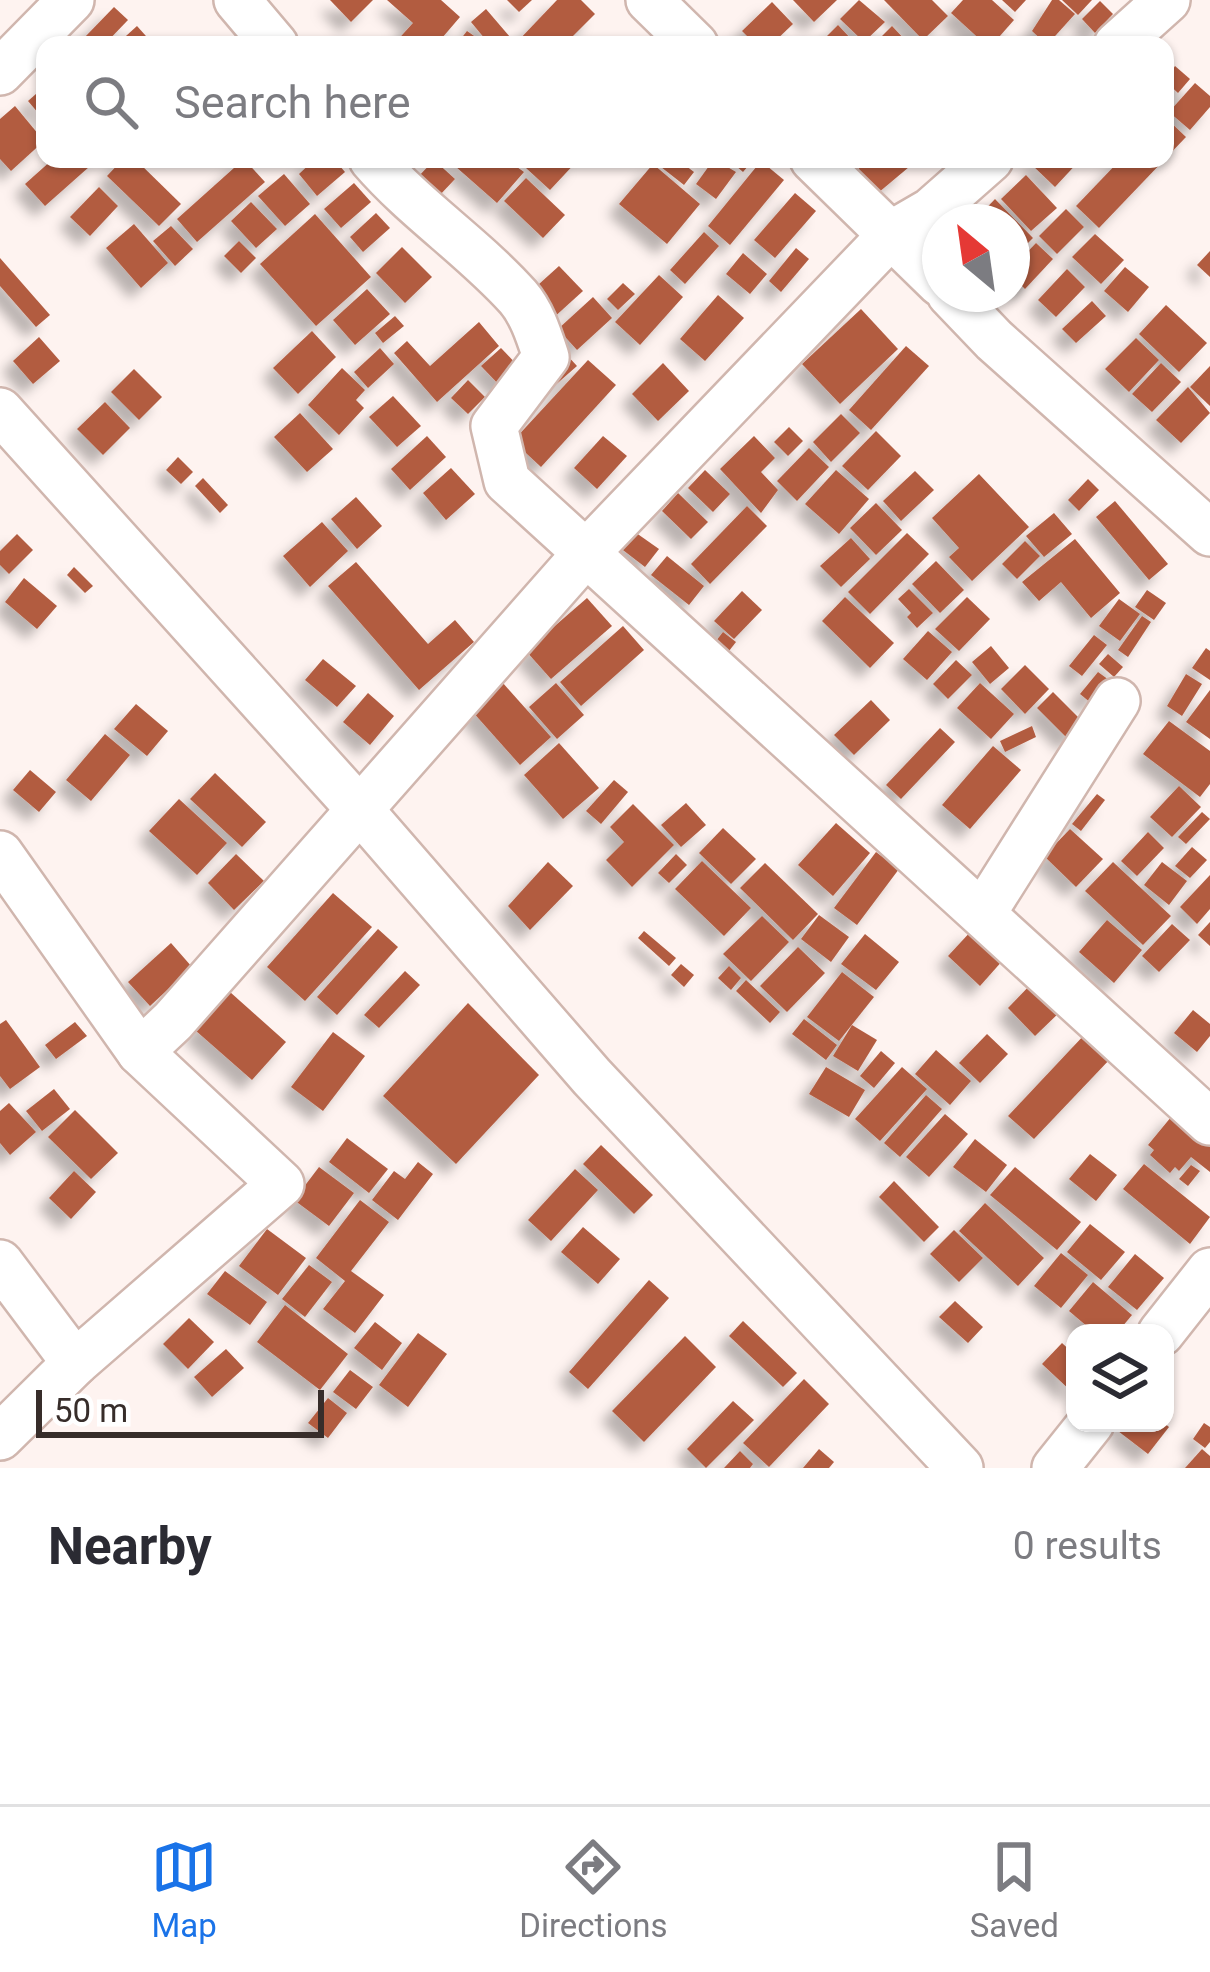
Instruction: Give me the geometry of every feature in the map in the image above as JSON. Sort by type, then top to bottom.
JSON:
[{"type":"street","points":[[0,71],[71,0]]},
{"type":"street","points":[[237,0],[267,36]]},
{"type":"street","points":[[650,0],[686,36]]},
{"type":"street","points":[[1127,36],[1167,0]]},
{"type":"street","points":[[380,168],[520,299],[546,356],[494,426],[508,481],[1210,1122]]},
{"type":"street","points":[[823,168],[922,264]]},
{"type":"street","points":[[140,1052],[361,811],[586,552],[893,233],[931,212],[980,168]]},
{"type":"street","points":[[967,312],[1210,533]]},
{"type":"street","points":[[0,411],[361,811],[592,1077],[960,1468]]},
{"type":"street","points":[[983,914],[1117,700]]},
{"type":"street","points":[[0,854],[140,1052],[281,1184],[75,1363],[0,1437]]},
{"type":"street","points":[[0,1264],[75,1363]]},
{"type":"street","points":[[1168,1324],[1210,1271]]},
{"type":"street","points":[[1055,1468],[1083,1432]]},
{"type":"building","points":[[330,0],[373,0],[351,22]]},
{"type":"building","points":[[387,0],[441,0],[460,17],[444,36],[401,36],[413,23]]},
{"type":"building","points":[[507,0],[532,0],[519,12]]},
{"type":"building","points":[[557,0],[581,0],[595,14],[573,36],[523,36]]},
{"type":"building","points":[[793,0],[837,0],[814,22]]},
{"type":"building","points":[[859,0],[885,22],[870,36],[858,36],[840,19]]},
{"type":"building","points":[[884,0],[932,0],[948,16],[927,36],[919,36]]},
{"type":"building","points":[[963,0],[992,0],[1014,20],[1000,36],[976,36],[951,13]]},
{"type":"building","points":[[1002,0],[1026,0],[1015,12]]},
{"type":"building","points":[[1052,0],[1059,0],[1075,14],[1055,36],[1037,36],[1032,31]]},
{"type":"building","points":[[1062,0],[1092,0],[1078,15]]},
{"type":"building","points":[[1100,1],[1113,14],[1095,33],[1082,19]]},
{"type":"building","points":[[772,2],[793,24],[780,36],[747,36],[742,31]]},
{"type":"building","points":[[114,7],[128,20],[113,36],[86,36]]},
{"type":"building","points":[[486,9],[509,36],[483,36],[471,22]]},
{"type":"building","points":[[838,25],[848,36],[827,36]]},
{"type":"building","points":[[137,26],[146,36],[126,36]]},
{"type":"building","points":[[892,26],[901,36],[882,36]]},
{"type":"building","points":[[1174,68],[1190,79],[1178,93],[1174,89]]},
{"type":"building","points":[[1195,83],[1210,96],[1210,107],[1190,130],[1174,116],[1174,106]]},
{"type":"building","points":[[15,106],[36,131],[36,148],[11,171],[0,159],[0,119]]},
{"type":"building","points":[[1174,126],[1186,137],[1174,150]]},
{"type":"building","points":[[43,168],[88,168],[45,206],[25,184]]},
{"type":"building","points":[[115,168],[144,168],[181,204],[159,226],[107,176]]},
{"type":"building","points":[[234,168],[252,168],[265,182],[197,242],[177,219]]},
{"type":"building","points":[[305,168],[342,168],[345,172],[317,196],[299,174]]},
{"type":"building","points":[[426,168],[443,168],[455,179],[439,196],[418,177]]},
{"type":"building","points":[[457,168],[518,168],[524,172],[497,203]]},
{"type":"building","points":[[526,168],[571,168],[550,190]]},
{"type":"building","points":[[650,168],[658,168],[700,204],[667,244],[619,204]]},
{"type":"building","points":[[662,168],[694,172],[684,185]]},
{"type":"building","points":[[708,168],[736,172],[716,199],[696,184]]},
{"type":"building","points":[[755,168],[769,168],[784,180],[730,245],[708,226]]},
{"type":"building","points":[[859,168],[908,168],[878,193]]},
{"type":"building","points":[[1035,168],[1073,168],[1055,187]]},
{"type":"building","points":[[1112,168],[1156,168],[1099,228],[1076,206]]},
{"type":"building","points":[[284,174],[310,204],[285,226],[258,196]]},
{"type":"building","points":[[1026,175],[1057,208],[1031,231],[1030,204],[1006,204],[1001,199]]},
{"type":"building","points":[[526,178],[565,215],[543,238],[504,201]]},
{"type":"building","points":[[354,183],[371,202],[341,228],[324,209]]},
{"type":"building","points":[[99,187],[118,206],[90,236],[70,217]]},
{"type":"building","points":[[795,193],[816,211],[775,258],[754,240]]},
{"type":"building","points":[[251,202],[277,229],[256,248],[231,221]]},
{"type":"building","points":[[1066,209],[1084,227],[1057,254],[1039,236]]},
{"type":"building","points":[[376,213],[390,228],[363,252],[350,237]]},
{"type":"building","points":[[315,214],[371,277],[316,326],[260,264]]},
{"type":"building","points":[[134,224],[168,263],[141,288],[106,248]]},
{"type":"building","points":[[171,226],[193,249],[175,266],[153,241]]},
{"type":"building","points":[[704,232],[719,246],[685,284],[670,270]]},
{"type":"building","points":[[1095,234],[1124,260],[1101,284],[1072,257]]},
{"type":"building","points":[[239,241],[256,258],[241,273],[224,256]]},
{"type":"building","points":[[1036,243],[1053,259],[1030,284],[1030,249]]},
{"type":"building","points":[[402,247],[432,277],[405,303],[376,273]]},
{"type":"building","points":[[796,248],[809,259],[781,292],[769,281]]},
{"type":"building","points":[[1210,251],[1210,277],[1197,265]]},
{"type":"building","points":[[743,253],[767,274],[750,294],[726,274]]},
{"type":"building","points":[[0,258],[50,315],[36,327],[0,286]]},
{"type":"building","points":[[559,266],[583,291],[551,320],[528,294]]},
{"type":"building","points":[[1125,267],[1149,287],[1128,312],[1104,291]]},
{"type":"building","points":[[1067,269],[1085,287],[1056,317],[1038,300]]},
{"type":"building","points":[[659,275],[683,297],[640,345],[615,322]]},
{"type":"building","points":[[623,283],[635,294],[618,310],[607,299]]},
{"type":"building","points":[[367,289],[390,314],[355,345],[333,320]]},
{"type":"building","points":[[718,295],[744,318],[705,361],[680,339]]},
{"type":"building","points":[[593,297],[612,318],[577,350],[558,329]]},
{"type":"building","points":[[1092,301],[1106,316],[1076,343],[1062,329]]},
{"type":"building","points":[[1166,305],[1207,343],[1179,372],[1139,334]]},
{"type":"building","points":[[861,309],[898,349],[840,404],[802,364]]},
{"type":"building","points":[[395,316],[404,326],[383,343],[375,333]]},
{"type":"building","points":[[479,322],[499,346],[437,402],[394,353],[407,341],[430,366]]},
{"type":"building","points":[[312,331],[336,357],[298,394],[273,368]]},
{"type":"building","points":[[39,337],[60,361],[33,384],[13,361]]},
{"type":"building","points":[[1136,338],[1159,360],[1129,392],[1105,369]]},
{"type":"building","points":[[906,346],[929,366],[871,430],[849,410]]},
{"type":"building","points":[[380,348],[394,364],[368,388],[354,372]]},
{"type":"building","points":[[501,348],[523,371],[504,390],[481,366]]},
{"type":"building","points":[[566,354],[577,366],[544,395]]},
{"type":"building","points":[[588,360],[616,385],[541,467],[513,441]]},
{"type":"building","points":[[663,363],[689,391],[658,421],[632,394]]},
{"type":"building","points":[[1161,363],[1181,382],[1152,412],[1132,394]]},
{"type":"building","points":[[1210,366],[1210,406],[1190,387]]},
{"type":"building","points":[[342,368],[365,390],[356,400],[364,408],[339,435],[308,405]]},
{"type":"building","points":[[134,369],[162,397],[139,420],[111,392]]},
{"type":"building","points":[[468,380],[485,397],[468,414],[451,398]]},
{"type":"building","points":[[1188,387],[1210,413],[1181,443],[1156,420]]},
{"type":"building","points":[[393,396],[421,426],[397,447],[369,417]]},
{"type":"building","points":[[105,402],[130,428],[103,455],[77,429]]},
{"type":"building","points":[[300,413],[333,449],[307,472],[274,437]]},
{"type":"building","points":[[841,414],[860,433],[831,462],[813,442]]},
{"type":"building","points":[[789,427],[803,441],[788,456],[774,442]]},
{"type":"building","points":[[876,431],[901,456],[868,490],[842,466]]},
{"type":"building","points":[[427,436],[446,457],[410,490],[391,469]]},
{"type":"building","points":[[603,436],[627,456],[597,489],[574,468]]},
{"type":"building","points":[[754,436],[775,458],[761,472],[778,490],[761,513],[720,469]]},
{"type":"building","points":[[809,448],[829,467],[797,501],[777,481]]},
{"type":"building","points":[[178,457],[193,472],[181,484],[166,470]]},
{"type":"building","points":[[451,468],[475,494],[446,520],[423,493]]},
{"type":"building","points":[[705,470],[730,494],[713,512],[688,488]]},
{"type":"building","points":[[836,470],[869,499],[839,534],[805,504]]},
{"type":"building","points":[[915,471],[934,490],[901,521],[883,501]]},
{"type":"building","points":[[979,474],[1029,527],[972,581],[949,557],[959,548],[932,518]]},
{"type":"building","points":[[203,478],[228,505],[220,513],[195,486]]},
{"type":"building","points":[[1088,479],[1099,490],[1079,511],[1068,500]]},
{"type":"building","points":[[678,493],[708,522],[691,539],[662,511]]},
{"type":"building","points":[[356,497],[382,526],[357,549],[331,519]]},
{"type":"building","points":[[1115,501],[1168,564],[1149,580],[1096,517]]},
{"type":"building","points":[[876,503],[902,530],[876,555],[850,528]]},
{"type":"building","points":[[747,506],[767,526],[710,584],[691,564]]},
{"type":"building","points":[[1054,513],[1072,534],[1044,557],[1026,536]]},
{"type":"building","points":[[322,522],[348,551],[310,587],[283,556]]},
{"type":"building","points":[[632,530],[659,549],[645,567],[619,547]]},
{"type":"building","points":[[907,533],[929,554],[870,614],[848,592]]},
{"type":"building","points":[[17,534],[33,550],[9,574],[0,565],[0,551]]},
{"type":"building","points":[[851,538],[870,559],[841,587],[820,566]]},
{"type":"building","points":[[1075,539],[1120,593],[1091,618],[1061,582],[1039,601],[1022,582]]},
{"type":"building","points":[[1025,541],[1040,556],[1017,579],[1002,564]]},
{"type":"building","points":[[667,556],[704,586],[689,605],[651,575]]},
{"type":"building","points":[[936,561],[964,590],[940,613],[912,584]]},
{"type":"building","points":[[356,562],[428,644],[455,620],[474,642],[419,690],[328,586]]},
{"type":"building","points":[[74,567],[93,586],[85,593],[67,575]]},
{"type":"building","points":[[24,578],[57,606],[37,629],[5,602]]},
{"type":"building","points":[[909,589],[933,613],[917,628],[898,599]]},
{"type":"building","points":[[1147,590],[1166,603],[1154,620],[1135,607]]},
{"type":"building","points":[[742,591],[762,610],[734,639],[714,621]]},
{"type":"building","points":[[845,597],[894,643],[870,668],[822,621]]},
{"type":"building","points":[[967,597],[990,619],[959,651],[935,629]]},
{"type":"building","points":[[587,598],[612,626],[551,679],[526,651]]},
{"type":"building","points":[[1119,599],[1140,614],[1120,641],[1099,626]]},
{"type":"building","points":[[1142,616],[1151,622],[1128,657],[1118,650]]},
{"type":"building","points":[[623,626],[644,650],[581,706],[560,682]]},
{"type":"building","points":[[928,631],[952,652],[927,680],[903,659]]},
{"type":"building","points":[[723,632],[736,642],[729,651],[716,641]]},
{"type":"building","points":[[1094,635],[1107,645],[1082,676],[1069,666]]},
{"type":"building","points":[[991,646],[1009,668],[990,684],[972,662]]},
{"type":"building","points":[[1206,648],[1210,651],[1210,680],[1192,668]]},
{"type":"building","points":[[1108,654],[1123,667],[1114,677],[1099,664]]},
{"type":"building","points":[[323,659],[356,686],[337,707],[305,680]]},
{"type":"building","points":[[956,660],[972,675],[948,699],[933,684]]},
{"type":"building","points":[[1025,665],[1049,689],[1025,714],[1001,689]]},
{"type":"building","points":[[1098,672],[1109,680],[1091,703],[1080,694]]},
{"type":"building","points":[[1186,674],[1202,684],[1182,716],[1167,706]]},
{"type":"building","points":[[502,682],[551,737],[520,765],[471,710]]},
{"type":"building","points":[[556,683],[584,715],[557,739],[529,707]]},
{"type":"building","points":[[980,683],[1014,714],[991,739],[957,708]]},
{"type":"building","points":[[1210,690],[1210,739],[1186,722]]},
{"type":"building","points":[[1053,692],[1085,724],[1069,740],[1037,708]]},
{"type":"building","points":[[368,693],[394,716],[370,745],[343,722]]},
{"type":"building","points":[[871,700],[890,720],[854,755],[834,735]]},
{"type":"building","points":[[136,704],[168,731],[147,756],[114,729]]},
{"type":"building","points":[[1169,721],[1210,751],[1210,784],[1200,797],[1143,754]]},
{"type":"building","points":[[1032,726],[1036,737],[1005,752],[1000,741]]},
{"type":"building","points":[[940,728],[955,742],[901,799],[886,785]]},
{"type":"building","points":[[105,734],[130,755],[91,801],[66,780]]},
{"type":"building","points":[[559,743],[599,788],[563,819],[524,775]]},
{"type":"building","points":[[993,746],[1021,770],[970,829],[942,805]]},
{"type":"building","points":[[30,770],[56,792],[39,812],[13,790]]},
{"type":"building","points":[[215,773],[266,822],[242,847],[190,799]]},
{"type":"building","points":[[614,780],[628,792],[601,824],[586,811]]},
{"type":"building","points":[[1179,786],[1201,807],[1172,837],[1150,817]]},
{"type":"building","points":[[1097,794],[1105,800],[1081,831],[1072,824]]},
{"type":"building","points":[[179,799],[227,843],[197,875],[149,831]]},
{"type":"building","points":[[686,803],[706,825],[681,847],[661,825]]},
{"type":"building","points":[[633,804],[674,845],[632,887],[606,860],[624,842],[610,827]]},
{"type":"building","points":[[1202,812],[1210,819],[1186,844],[1178,837]]},
{"type":"building","points":[[836,823],[870,853],[833,896],[798,865]]},
{"type":"building","points":[[723,828],[756,859],[731,884],[699,853]]},
{"type":"building","points":[[1070,829],[1103,859],[1076,887],[1044,856]]},
{"type":"building","points":[[1148,832],[1164,848],[1137,876],[1121,861]]},
{"type":"building","points":[[1192,847],[1207,860],[1190,878],[1175,866]]},
{"type":"building","points":[[876,852],[899,869],[857,925],[834,908]]},
{"type":"building","points":[[236,854],[264,881],[234,910],[208,883]]},
{"type":"building","points":[[676,854],[687,865],[669,883],[658,873]]},
{"type":"building","points":[[702,861],[751,908],[724,936],[675,889]]},
{"type":"building","points":[[548,862],[573,886],[530,930],[508,906]]},
{"type":"building","points":[[1113,862],[1171,916],[1143,945],[1085,891]]},
{"type":"building","points":[[1162,862],[1187,881],[1169,905],[1144,885]]},
{"type":"building","points":[[765,863],[818,914],[793,940],[740,888]]},
{"type":"building","points":[[1210,875],[1210,909],[1197,924],[1180,907]]},
{"type":"building","points":[[333,893],[372,927],[305,1001],[267,967]]},
{"type":"building","points":[[819,915],[849,937],[831,962],[801,939]]},
{"type":"building","points":[[762,916],[789,942],[751,981],[723,954]]},
{"type":"building","points":[[1107,920],[1142,950],[1114,983],[1079,952]]},
{"type":"building","points":[[1210,922],[1210,946],[1198,935]]},
{"type":"building","points":[[1172,924],[1190,940],[1159,972],[1142,956]]},
{"type":"building","points":[[378,929],[398,947],[337,1015],[317,997]]},
{"type":"building","points":[[973,929],[1004,959],[980,986],[948,956]]},
{"type":"building","points":[[644,931],[676,958],[669,966],[638,938]]},
{"type":"building","points":[[865,934],[899,962],[876,990],[841,964]]},
{"type":"building","points":[[171,943],[192,967],[150,1006],[128,982]]},
{"type":"building","points":[[798,947],[825,973],[787,1012],[760,986]]},
{"type":"building","points":[[681,964],[694,975],[684,987],[671,975]]},
{"type":"building","points":[[729,966],[741,978],[731,990],[718,978]]},
{"type":"building","points":[[405,971],[420,985],[379,1028],[364,1015]]},
{"type":"building","points":[[842,972],[874,997],[839,1041],[807,1017]]},
{"type":"building","points":[[746,980],[780,1012],[770,1023],[736,991]]},
{"type":"building","points":[[1034,981],[1062,1010],[1035,1036],[1008,1008]]},
{"type":"building","points":[[230,992],[286,1042],[252,1080],[195,1030]]},
{"type":"building","points":[[468,1003],[539,1075],[456,1164],[383,1096]]},
{"type":"building","points":[[1193,1010],[1210,1024],[1210,1036],[1197,1052],[1174,1033]]},
{"type":"building","points":[[804,1019],[837,1045],[826,1060],[792,1034]]},
{"type":"building","points":[[6,1020],[40,1067],[10,1089],[0,1076],[0,1024]]},
{"type":"building","points":[[75,1022],[87,1036],[56,1059],[45,1045]]},
{"type":"building","points":[[852,1025],[877,1040],[858,1071],[833,1056]]},
{"type":"building","points":[[333,1032],[365,1056],[323,1111],[291,1087]]},
{"type":"building","points":[[1086,1033],[1112,1057],[1034,1139],[1008,1116]]},
{"type":"building","points":[[987,1034],[1008,1054],[980,1083],[959,1063]]},
{"type":"building","points":[[936,1050],[971,1081],[950,1105],[915,1074]]},
{"type":"building","points":[[881,1051],[895,1063],[874,1088],[860,1076]]},
{"type":"building","points":[[826,1067],[865,1090],[849,1117],[809,1094]]},
{"type":"building","points":[[902,1067],[927,1089],[880,1141],[855,1119]]},
{"type":"building","points":[[54,1089],[70,1109],[42,1131],[26,1111]]},
{"type":"building","points":[[926,1095],[942,1109],[900,1157],[884,1143]]},
{"type":"building","points":[[9,1103],[36,1132],[10,1155],[0,1143],[0,1111]]},
{"type":"building","points":[[75,1110],[118,1153],[91,1179],[48,1137]]},
{"type":"building","points":[[1176,1111],[1210,1139],[1210,1172],[1191,1157],[1179,1171],[1175,1167],[1170,1173],[1150,1155],[1154,1150],[1148,1145]]},
{"type":"building","points":[[945,1114],[968,1134],[929,1177],[906,1157]]},
{"type":"building","points":[[347,1138],[388,1169],[369,1193],[329,1162]]},
{"type":"building","points":[[975,1139],[1007,1165],[986,1192],[953,1167]]},
{"type":"building","points":[[601,1145],[653,1195],[634,1214],[583,1164]]},
{"type":"building","points":[[1090,1154],[1117,1175],[1096,1201],[1069,1179]]},
{"type":"building","points":[[418,1162],[433,1174],[398,1220],[372,1200],[394,1171],[405,1179]]},
{"type":"building","points":[[1144,1164],[1210,1217],[1190,1244],[1123,1189]]},
{"type":"building","points":[[1191,1165],[1200,1171],[1188,1186],[1179,1179]]},
{"type":"building","points":[[319,1167],[354,1193],[329,1226],[294,1200]]},
{"type":"building","points":[[1015,1167],[1081,1222],[1057,1250],[990,1195]]},
{"type":"building","points":[[575,1169],[598,1190],[551,1241],[528,1220]]},
{"type":"building","points":[[74,1171],[96,1192],[71,1219],[49,1198]]},
{"type":"building","points":[[894,1181],[939,1227],[924,1242],[879,1197]]},
{"type":"building","points":[[360,1200],[389,1222],[351,1271],[384,1295],[355,1333],[323,1309],[345,1281],[316,1258]]},
{"type":"building","points":[[985,1203],[1044,1258],[1018,1286],[959,1231]]},
{"type":"building","points":[[1090,1224],[1125,1252],[1101,1280],[1067,1252]]},
{"type":"building","points":[[583,1227],[620,1259],[598,1284],[561,1252]]},
{"type":"building","points":[[267,1229],[306,1258],[278,1295],[239,1266]]},
{"type":"building","points":[[954,1230],[983,1258],[959,1282],[930,1254]]},
{"type":"building","points":[[1061,1253],[1088,1275],[1061,1308],[1034,1286]]},
{"type":"building","points":[[1135,1254],[1164,1278],[1137,1310],[1108,1287]]},
{"type":"building","points":[[309,1265],[332,1282],[305,1317],[282,1299]]},
{"type":"building","points":[[225,1271],[267,1302],[250,1325],[207,1294]]},
{"type":"building","points":[[649,1280],[669,1298],[588,1389],[569,1372]]},
{"type":"building","points":[[1093,1282],[1132,1315],[1124,1324],[1084,1324],[1069,1311]]},
{"type":"building","points":[[955,1301],[983,1327],[968,1343],[939,1317]]},
{"type":"building","points":[[285,1305],[348,1354],[320,1390],[257,1342]]},
{"type":"building","points":[[189,1318],[214,1342],[188,1369],[163,1344]]},
{"type":"building","points":[[743,1321],[797,1373],[783,1387],[729,1336]]},
{"type":"building","points":[[375,1322],[402,1343],[382,1370],[354,1348]]},
{"type":"building","points":[[418,1333],[447,1354],[408,1407],[379,1385]]},
{"type":"building","points":[[685,1336],[716,1367],[644,1442],[612,1411]]},
{"type":"building","points":[[1062,1343],[1066,1347],[1066,1386],[1042,1364]]},
{"type":"building","points":[[226,1349],[244,1368],[212,1397],[194,1377]]},
{"type":"building","points":[[350,1370],[373,1387],[356,1409],[333,1392]]},
{"type":"building","points":[[804,1379],[829,1404],[769,1467],[743,1443]]},
{"type":"building","points":[[328,1398],[347,1413],[328,1438],[308,1423]]},
{"type":"building","points":[[733,1401],[754,1420],[706,1468],[687,1449]]},
{"type":"building","points":[[1204,1423],[1210,1427],[1205,1448],[1193,1439]]},
{"type":"building","points":[[1119,1432],[1165,1432],[1148,1454]]},
{"type":"building","points":[[819,1449],[834,1462],[829,1468],[803,1468]]},
{"type":"building","points":[[1202,1449],[1210,1456],[1210,1468],[1185,1468]]},
{"type":"building","points":[[740,1451],[753,1464],[750,1468],[724,1468]]}]
